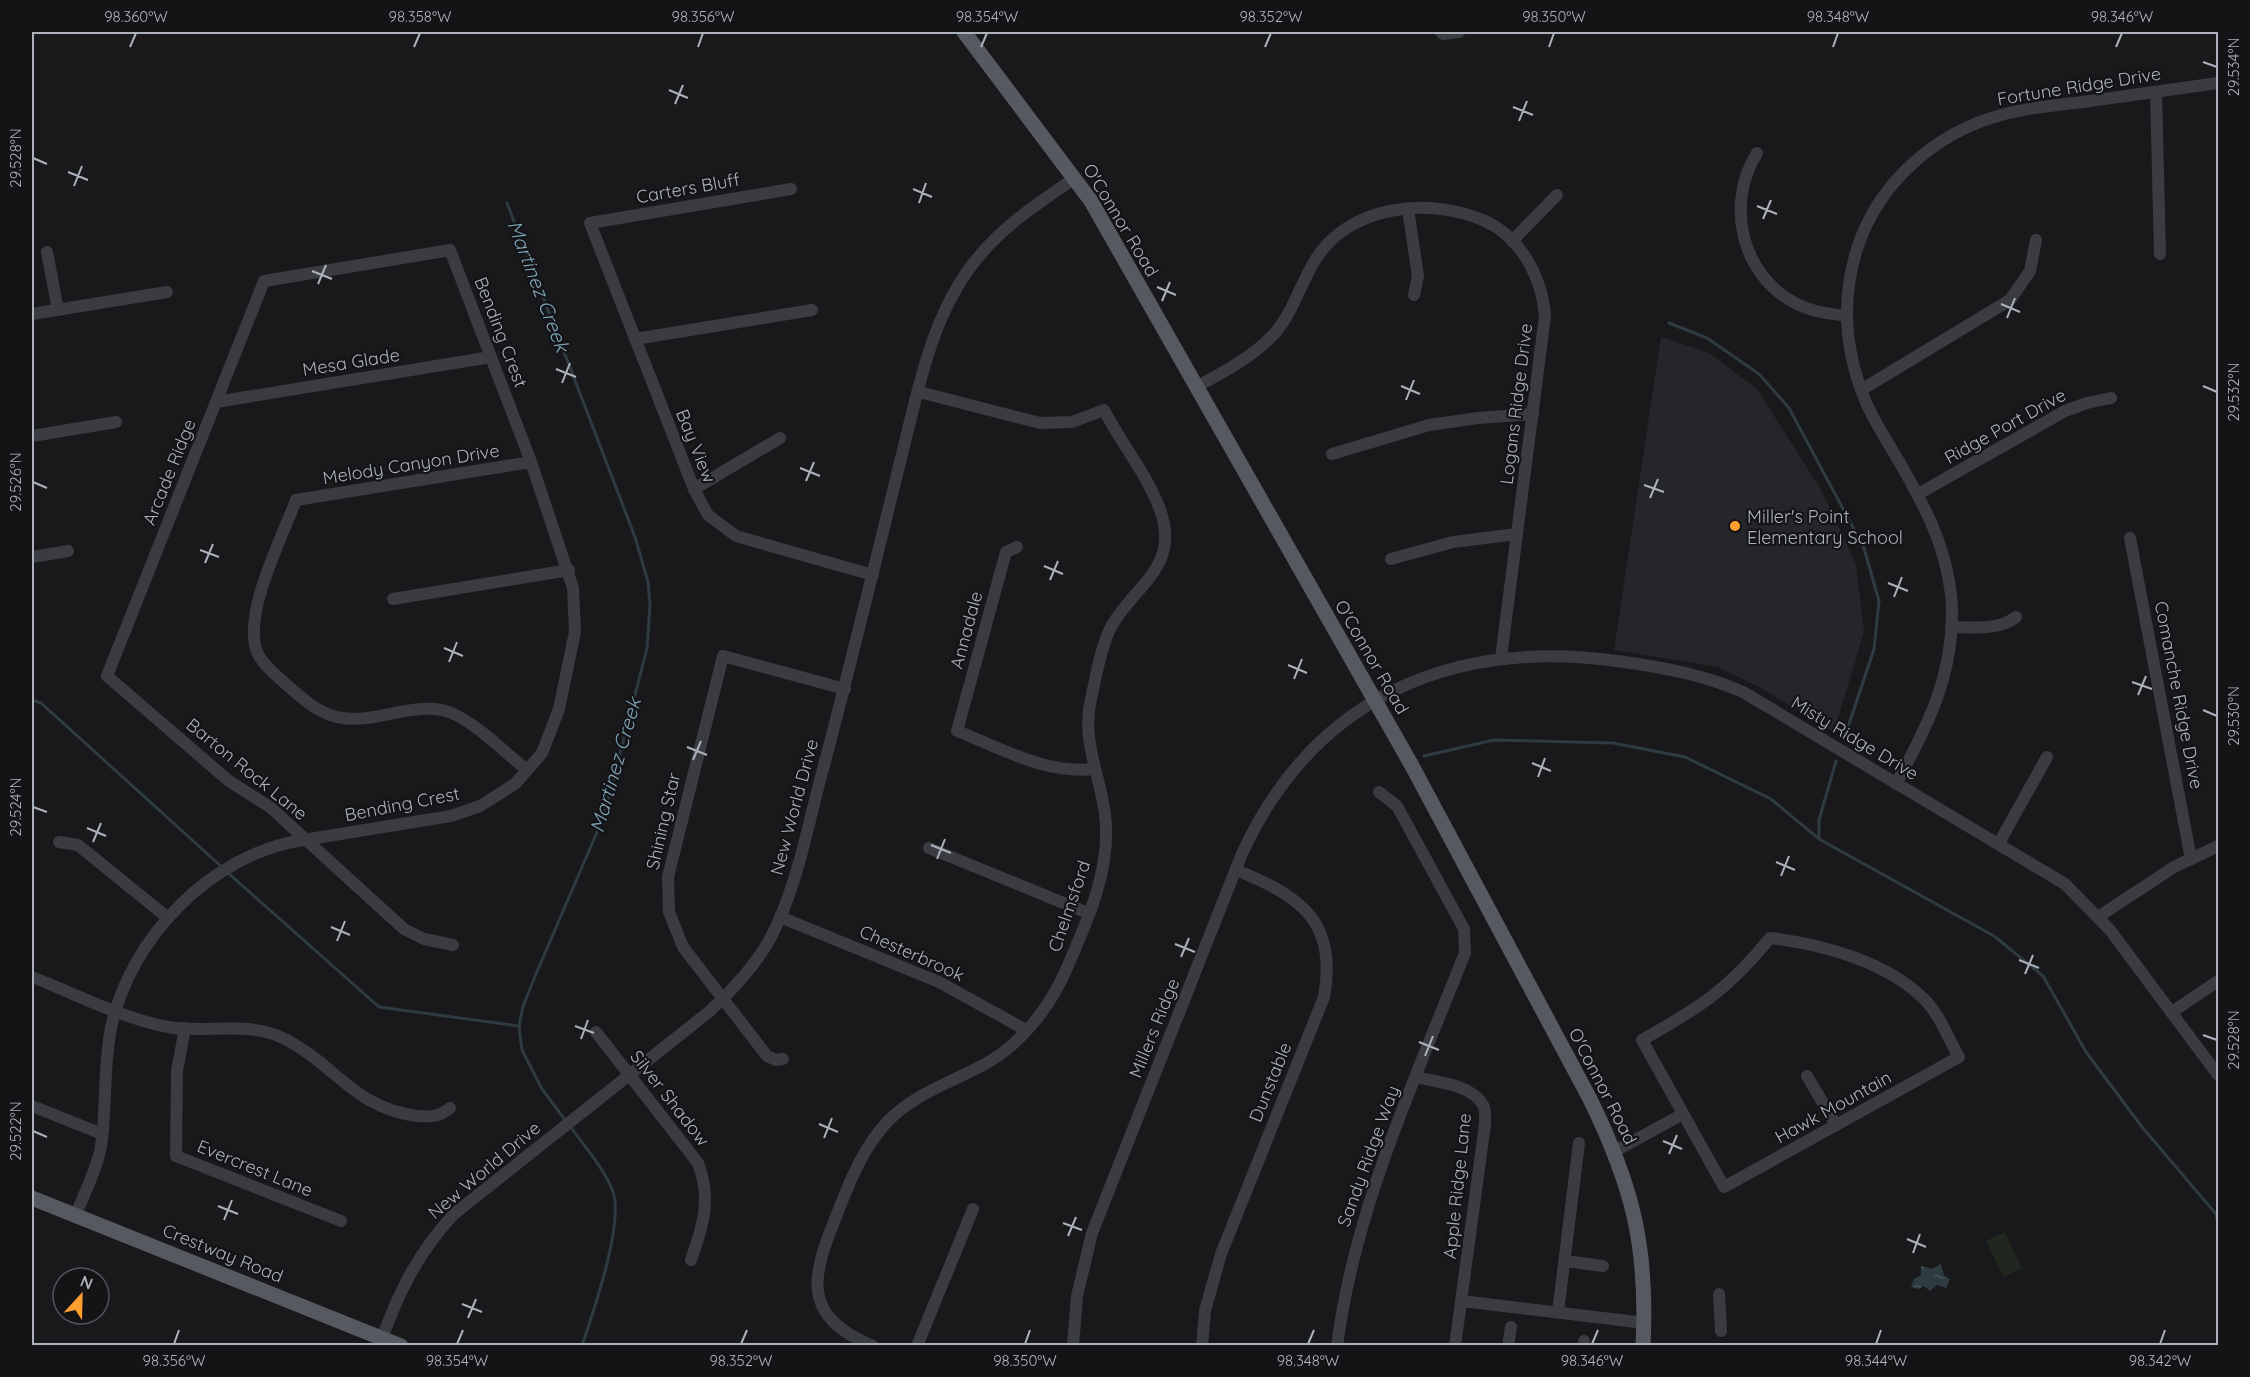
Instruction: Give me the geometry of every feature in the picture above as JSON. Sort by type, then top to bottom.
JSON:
[{"type":"main road","name":"O'Connor Road","points":[[964,32],[1091,201],[1452,841],[1615,1151],[1629,1190],[1638,1228],[1644,1285],[1643,1346]]},
{"type":"main road","name":"Crestway Road","points":[[32,1198],[380,1342],[401,1346]]},
{"type":"street","points":[[1442,33],[1459,32]]},
{"type":"street","name":"Fortune Ridge Drive","points":[[1896,784],[1930,722],[1940,694],[1951,627],[1945,558],[1935,526],[1873,417],[1861,390],[1850,353],[1847,286],[1852,264],[1868,222],[1892,184],[1927,151],[1962,129],[2002,115],[2218,83]]},
{"type":"street","points":[[2156,92],[2160,254]]},
{"type":"street","points":[[1757,153],[1742,183],[1740,216],[1743,238],[1751,258],[1770,284],[1787,298],[1817,311],[1847,316]]},
{"type":"street","name":"New World Drive","points":[[380,1342],[412,1268],[434,1236],[454,1214],[723,999],[754,965],[780,917],[794,881],[939,321],[970,268],[1004,230],[1075,178]]},
{"type":"street","name":"Carters Bluff","points":[[590,223],[791,189]]},
{"type":"street","points":[[1512,241],[1557,195]]},
{"type":"street","name":"Logans Ridge Drive","points":[[1196,387],[1252,354],[1275,333],[1293,307],[1314,261],[1341,231],[1373,215],[1408,209],[1434,208],[1469,214],[1492,224],[1512,241],[1534,272],[1544,304],[1545,329],[1501,658]]},
{"type":"street","points":[[1408,209],[1418,276],[1414,295]]},
{"type":"street","name":"Bay View","points":[[590,223],[694,489],[708,515],[736,536],[873,574]]},
{"type":"street","points":[[1861,390],[2010,300],[2030,271],[2036,240]]},
{"type":"street","name":"Arcade Ridge","points":[[107,676],[264,281],[450,250]]},
{"type":"street","name":"Bending Crest","points":[[76,1215],[94,1169],[102,1134],[107,1047],[116,1011],[139,958],[168,918],[213,878],[238,863],[267,850],[303,840],[451,816],[480,806],[515,784],[548,741],[570,664],[576,612],[569,570],[531,462],[450,250]]},
{"type":"street","points":[[48,252],[58,310]]},
{"type":"street","points":[[32,315],[166,292]]},
{"type":"street","points":[[635,339],[812,310]]},
{"type":"street","name":"Mesa Glade","points":[[216,402],[491,357]]},
{"type":"street","name":"Chelmsford","points":[[873,1346],[848,1334],[824,1309],[818,1288],[818,1263],[851,1179],[871,1142],[887,1122],[914,1099],[985,1064],[1026,1030],[1059,986],[1102,873],[1106,835],[1102,797],[1094,769],[1088,719],[1106,637],[1120,614],[1155,573],[1164,541],[1160,509],[1104,410],[1072,422],[1040,423],[919,392]]},
{"type":"street","name":"Ridge Port Drive","points":[[1918,494],[2065,411],[2111,398]]},
{"type":"street","points":[[1332,454],[1429,425],[1478,418],[1533,414]]},
{"type":"street","points":[[32,436],[116,422]]},
{"type":"street","points":[[694,489],[780,438]]},
{"type":"street","name":"Melody Canyon Drive","points":[[527,770],[462,718],[441,710],[417,709],[355,719],[328,715],[301,697],[264,662],[254,641],[252,630],[254,613],[296,500],[531,462]]},
{"type":"street","points":[[1390,560],[1454,542],[1517,534]]},
{"type":"street","name":"Comanche Ridge Drive","points":[[2130,538],[2191,859]]},
{"type":"street","name":"Annadale","points":[[1017,547],[1006,552],[957,731],[1047,767],[1064,770],[1094,769]]},
{"type":"street","points":[[32,558],[68,551]]},
{"type":"street","points":[[393,599],[569,570]]},
{"type":"street","points":[[1951,627],[1991,627],[2007,624],[2016,617]]},
{"type":"street","name":"Misty Ridge Drive","points":[[1374,701],[1404,683],[1435,673],[1501,658],[1560,655],[1593,658],[1666,668],[1719,681],[1743,692],[1896,784],[2000,843],[2065,884],[2098,917],[2218,1075]]},
{"type":"street","name":"Shining Star","points":[[783,1059],[776,1060],[767,1056],[690,958],[677,936],[669,912],[667,888],[670,865],[723,656],[845,689]]},
{"type":"street","name":"Barton Rock Lane","points":[[107,676],[229,781],[270,807],[303,840],[404,928],[424,939],[453,945]]},
{"type":"street","name":"Millers Ridge","points":[[1073,1346],[1077,1296],[1092,1233],[1250,838],[1268,805],[1287,779],[1340,726],[1374,701]]},
{"type":"street","points":[[2000,843],[2046,757]]},
{"type":"street","name":"Sandy Ridge Way","points":[[1337,1346],[1351,1264],[1370,1194],[1416,1077],[1458,986],[1466,953],[1464,929],[1397,806],[1379,792]]},
{"type":"street","points":[[59,842],[78,845],[168,918]]},
{"type":"street","points":[[2098,917],[2174,867],[2218,846]]},
{"type":"street","points":[[929,849],[1088,913]]},
{"type":"street","name":"Dunstable","points":[[1202,1346],[1205,1311],[1221,1254],[1324,997],[1328,977],[1327,957],[1322,937],[1308,912],[1286,892],[1236,870]]},
{"type":"street","name":"Chesterbrook","points":[[780,917],[939,982],[1026,1030]]},
{"type":"street","name":"Hawk Mountain","points":[[1770,938],[1814,944],[1839,952],[1869,964],[1910,987],[1934,1010],[1959,1057],[1724,1187],[1683,1114],[1642,1040],[1702,1006],[1726,987],[1770,938]]},
{"type":"street","points":[[32,977],[148,1023],[185,1028],[241,1028],[280,1036],[305,1049],[354,1092],[392,1111],[432,1117],[442,1115],[450,1108]]},
{"type":"street","points":[[2172,1012],[2218,981]]},
{"type":"street","name":"Evercrest Lane","points":[[185,1028],[177,1071],[176,1156],[341,1221]]},
{"type":"street","name":"Silver Shadow","points":[[596,1032],[689,1150],[704,1178],[705,1215],[691,1260]]},
{"type":"street","points":[[1807,1076],[1836,1125]]},
{"type":"street","name":"Apple Ridge Lane","points":[[1416,1077],[1462,1089],[1475,1096],[1484,1106],[1485,1124],[1455,1346]]},
{"type":"street","points":[[32,1106],[102,1134]]},
{"type":"street","points":[[1615,1151],[1683,1114]]},
{"type":"street","points":[[1558,1312],[1579,1143]]},
{"type":"street","points":[[918,1346],[973,1209]]},
{"type":"street","points":[[1565,1261],[1603,1266]]},
{"type":"street","points":[[1719,1294],[1721,1331]]},
{"type":"street","points":[[1462,1301],[1645,1323]]},
{"type":"street","points":[[1508,1346],[1510,1327]]},
{"type":"shaded area","name":"Miller's Point Elementary School","points":[[1661,337],[1709,353],[1757,389],[1820,488],[1856,564],[1864,632],[1834,732],[1761,688],[1718,667],[1614,650]]},
{"type":"shaded area","points":[[2005,1232],[2022,1268],[2003,1277],[1986,1241]]},
{"type":"water","points":[[1941,1264],[1944,1276],[1950,1279],[1946,1288],[1937,1285],[1930,1291],[1924,1286],[1918,1289],[1911,1287],[1914,1279],[1921,1275],[1921,1266],[1932,1269]]},
{"type":"waterway","name":"Martinez Creek","points":[[507,203],[635,537],[648,582],[650,605],[647,648],[604,816],[523,1006],[519,1026],[522,1050],[542,1089],[566,1121]]},
{"type":"waterway","points":[[1669,323],[1707,338],[1759,374],[1789,408],[1864,548],[1879,601],[1874,649],[1844,739]]},
{"type":"waterway","points":[[32,700],[41,703],[223,868]]},
{"type":"waterway","points":[[1424,756],[1494,740],[1613,743],[1685,757],[1771,799],[1819,839],[1994,936],[2043,976],[2086,1052],[2142,1127],[2216,1214],[2218,1223]]},
{"type":"waterway","points":[[1819,838],[1819,820],[1836,761]]},
{"type":"waterway","points":[[228,873],[379,1007],[519,1026]]},
{"type":"waterway","name":"Martinez Creek","points":[[570,1126],[605,1175],[613,1192],[615,1206],[606,1268],[582,1346]]},
{"type":"place","name":"Miller's Point Elementary School","points":[[1735,526]]}]
